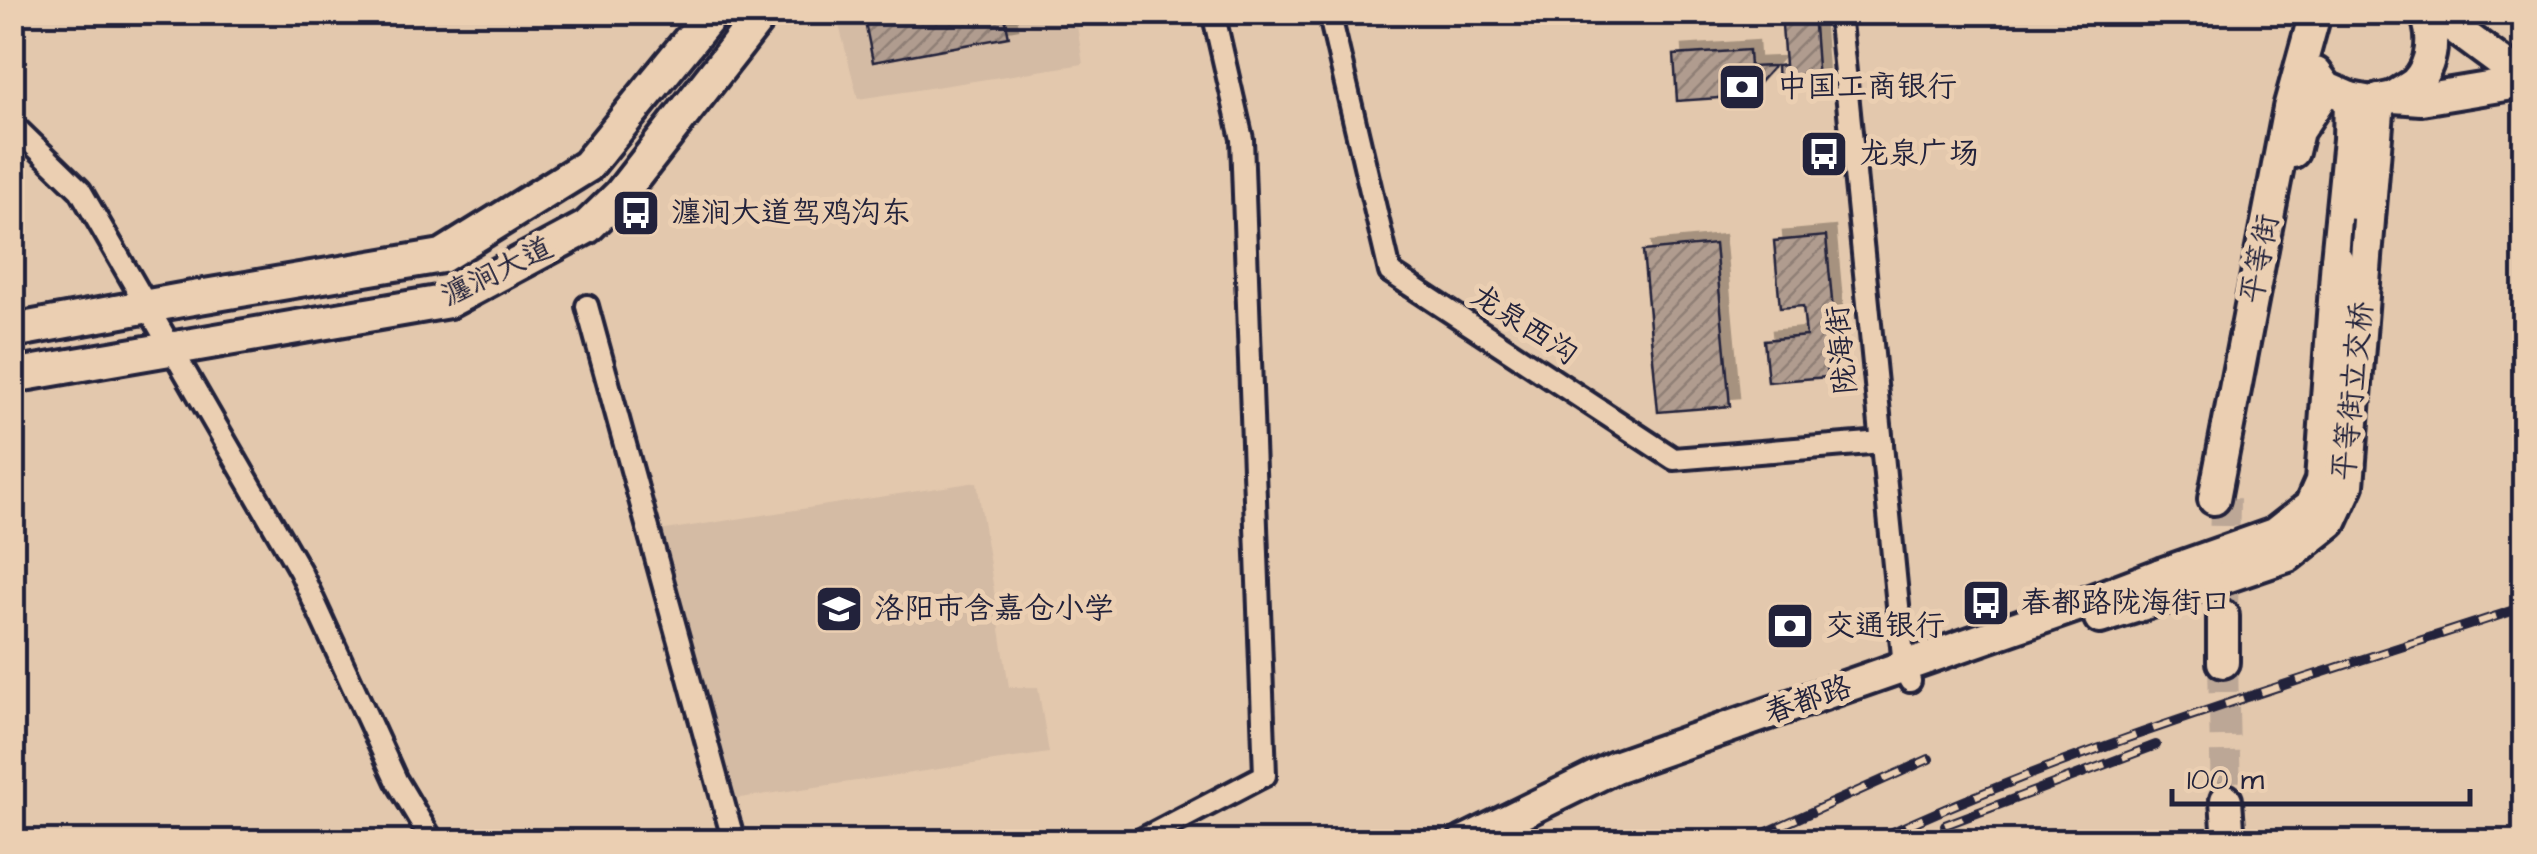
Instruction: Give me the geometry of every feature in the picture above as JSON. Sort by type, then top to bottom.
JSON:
[{"type":"main road","name":"瀍涧大道","points":[[12,376],[449,301],[587,226],[620,195],[763,12]]},
{"type":"main road","name":"平等街","points":[[2315,17],[2288,108],[2220,499],[2298,130],[2362,96],[2415,82],[2427,65],[2432,44],[2425,12]]},
{"type":"main road","points":[[2434,12],[2518,74],[2524,74]]},
{"type":"main road","name":"瀍涧大道","points":[[12,331],[442,256],[587,166],[708,15]]},
{"type":"main road","points":[[2315,17],[2309,42],[2312,68],[2362,96],[2421,99],[2524,82]]},
{"type":"main road","name":"平等街立交桥","points":[[2164,585],[2274,534],[2310,506],[2320,481],[2337,259],[2362,138],[2362,96]]},
{"type":"main road","name":"春都路","points":[[1504,842],[1622,784],[2085,604],[2164,585]]},
{"type":"main road","points":[[2217,616],[2217,662]]},
{"type":"main road","name":"春都路","points":[[1463,842],[1615,767],[1907,674]]},
{"type":"main road","points":[[2215,842],[2220,800],[2229,842]]},
{"type":"street","points":[[1137,842],[1265,775],[1242,139],[1213,12]]},
{"type":"street","name":"龙泉西沟","points":[[1329,12],[1390,272],[1674,459],[1882,442]]},
{"type":"street","name":"陇海街","points":[[1839,12],[1907,674]]},
{"type":"street","points":[[12,124],[80,190],[300,571],[396,780],[432,842]]},
{"type":"street","points":[[587,306],[734,842]]},
{"type":"shaded area","points":[[836,13],[1075,13],[1083,64],[858,99]]},
{"type":"shaded area","name":"洛阳市含嘉仓小学","points":[[977,482],[1009,687],[1038,687],[1049,753],[733,799],[659,531]]},
{"type":"building","points":[[863,12],[1004,12],[1009,37],[873,62]]},
{"type":"building","points":[[1781,12],[1813,12],[1818,81],[1778,84],[1777,66],[1785,65]]},
{"type":"building","points":[[1749,50],[1750,67],[1774,66],[1747,96],[1677,101],[1674,55]]},
{"type":"building","points":[[1826,236],[1837,354],[1825,355],[1827,377],[1768,382],[1764,340],[1806,336],[1803,306],[1780,308],[1774,241]]},
{"type":"building","points":[[1715,244],[1730,406],[1658,412],[1643,251]]},
{"type":"tunnel","points":[[2223,616],[2225,498]]},
{"type":"tunnel","points":[[2223,662],[2226,800]]},
{"type":"railway","points":[[1871,842],[2112,744],[2524,607]]},
{"type":"railway","points":[[1945,825],[2156,745]]},
{"type":"railway","points":[[1745,842],[1929,759]]},
{"type":"place","name":"中国工商银行","points":[[1742,87]]},
{"type":"place","name":"龙泉广场","points":[[1824,154]]},
{"type":"place","name":"瀍涧大道驾鸡沟东","points":[[636,213]]},
{"type":"place","name":"春都路陇海街口","points":[[1986,603]]},
{"type":"place","name":"洛阳市含嘉仓小学","points":[[839,609]]},
{"type":"place","name":"交通银行","points":[[1790,626]]}]
